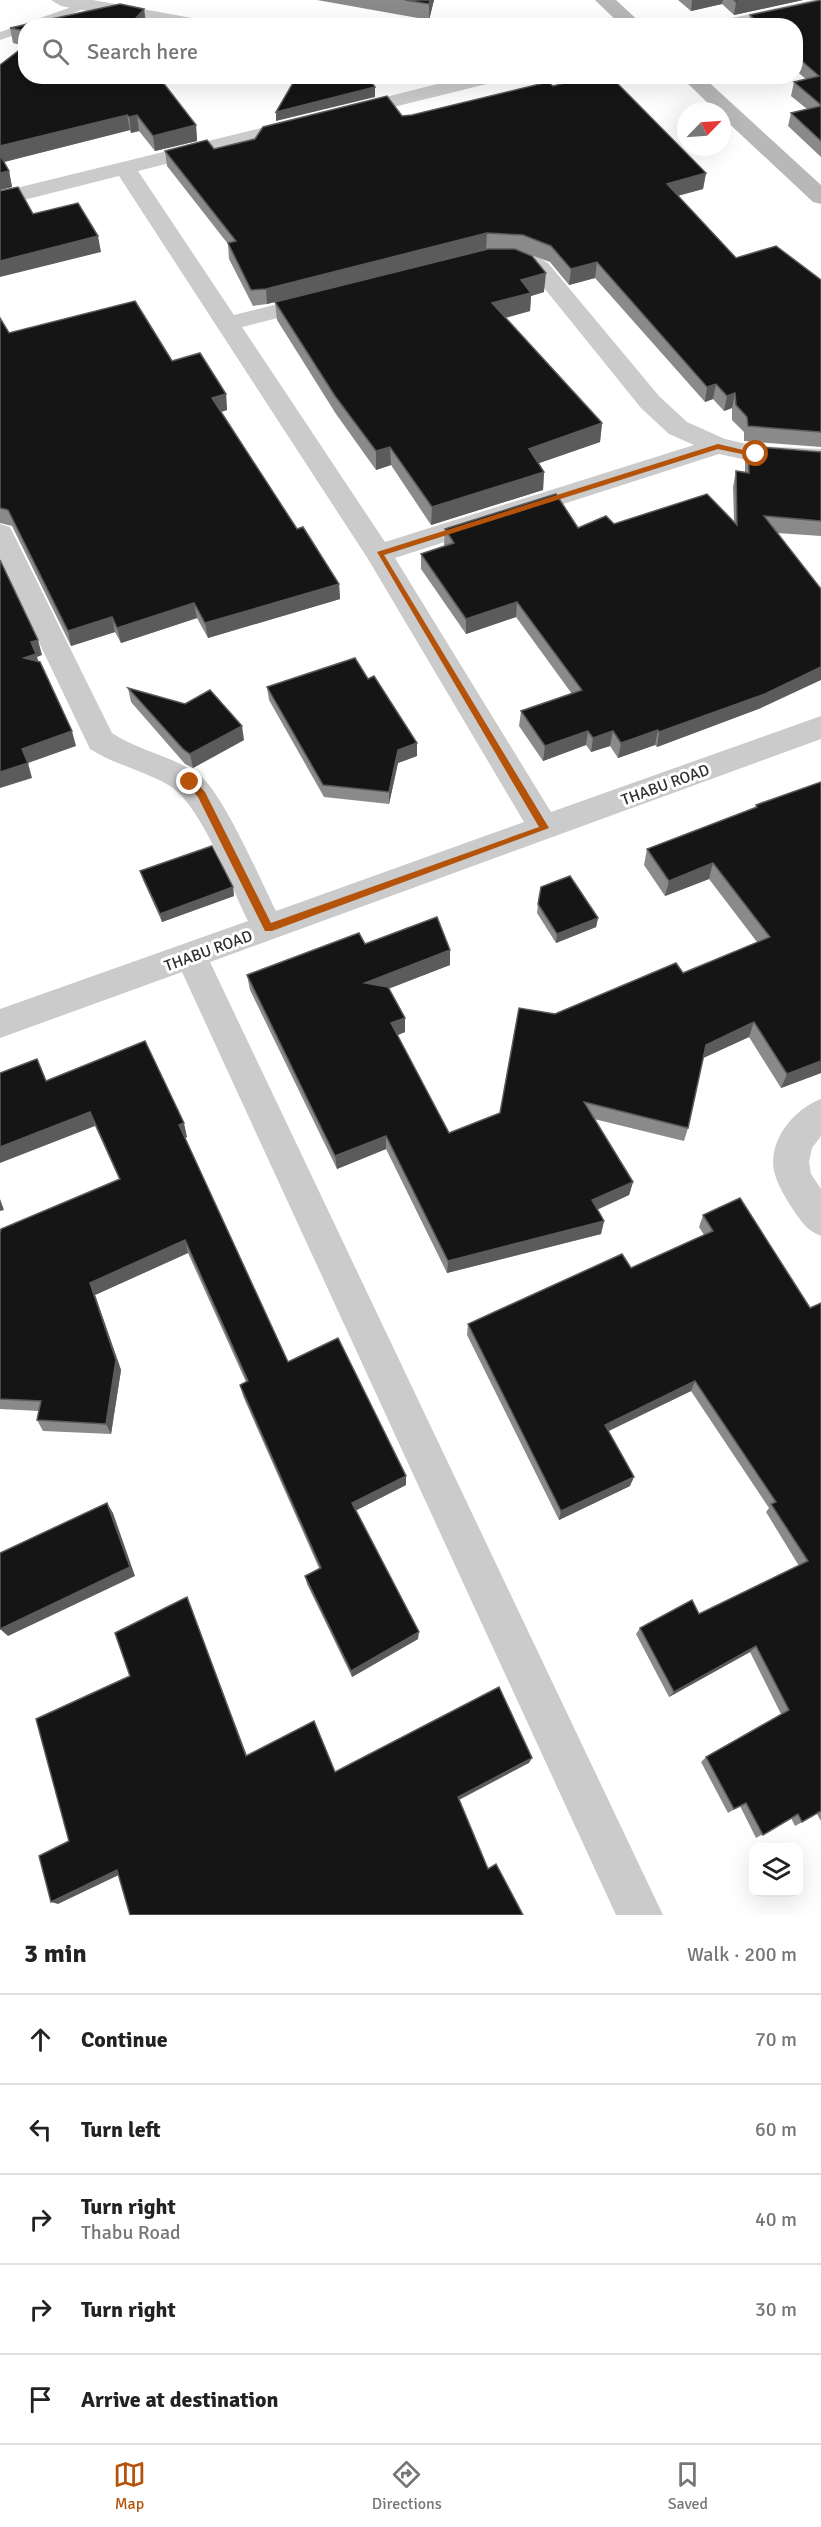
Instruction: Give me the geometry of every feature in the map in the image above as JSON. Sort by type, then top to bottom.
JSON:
[{"type":"main road","points":[[605,0],[625,18]]},
{"type":"main road","points":[[699,84],[821,196]]},
{"type":"street","points":[[61,0],[159,18]]},
{"type":"street","points":[[757,18],[821,4]]},
{"type":"street","points":[[0,199],[464,84]]},
{"type":"street","points":[[125,168],[379,554],[544,828]]},
{"type":"street","points":[[487,258],[510,256],[527,260],[540,268],[650,402],[678,428],[718,446],[756,454],[821,457]]},
{"type":"street","points":[[229,323],[341,294]]},
{"type":"street","points":[[379,554],[718,446]]},
{"type":"street","points":[[0,533],[101,741],[117,753],[190,782],[201,795],[268,928]]},
{"type":"street","name":"THABU ROAD","points":[[0,1024],[821,727]]},
{"type":"street","points":[[191,956],[640,1915]]},
{"type":"street","points":[[821,1115],[812,1120],[798,1138],[791,1154],[792,1172],[821,1219]]},
{"type":"lane","points":[[50,18],[87,5]]},
{"type":"lane","points":[[0,36],[18,29]]},
{"type":"building","points":[[405,0],[430,0],[429,4]]},
{"type":"building","points":[[821,0],[821,105],[796,84],[803,84],[803,80],[819,76],[803,62],[803,18],[753,18],[750,15]]},
{"type":"building","points":[[120,4],[144,9],[136,18],[56,18]]},
{"type":"building","points":[[18,51],[18,84],[164,84],[196,125],[153,136],[137,115],[129,117],[127,115],[0,146],[0,65]]},
{"type":"building","points":[[292,84],[373,84],[375,87],[276,112]]},
{"type":"building","points":[[540,84],[553,86],[618,84],[677,144],[677,156],[689,156],[706,173],[667,184],[736,258],[776,246],[821,280],[821,432],[748,426],[747,417],[736,405],[735,393],[727,396],[716,384],[707,387],[597,262],[571,269],[551,246],[523,235],[487,233],[266,289],[251,290],[228,243],[236,241],[165,151],[207,140],[214,149],[255,139],[263,127],[387,96],[402,116]]},
{"type":"building","points":[[821,106],[821,141],[791,113]]},
{"type":"building","points":[[0,155],[9,171],[0,173]]},
{"type":"building","points":[[18,187],[33,214],[78,203],[98,236],[0,261],[0,191]]},
{"type":"building","points":[[488,249],[515,249],[532,256],[546,273],[521,280],[531,293],[492,303],[602,423],[529,449],[544,472],[432,507],[390,447],[376,451],[335,396],[275,302]]},
{"type":"building","points":[[135,301],[172,361],[200,353],[226,394],[212,398],[297,529],[303,527],[339,584],[205,623],[194,603],[117,628],[112,617],[68,631],[8,510],[0,508],[0,318],[9,333]]},
{"type":"building","points":[[748,446],[821,452],[821,521],[764,516],[821,589],[821,667],[765,694],[659,732],[658,730],[621,743],[613,731],[593,738],[588,731],[545,746],[521,711],[582,690],[517,602],[466,619],[421,554],[454,543],[445,529],[556,494],[578,528],[606,516],[614,524],[707,494],[737,525],[736,471],[749,473]]},
{"type":"building","points":[[0,560],[38,640],[31,642],[36,654],[24,658],[40,662],[72,731],[22,749],[28,763],[0,772]]},
{"type":"building","points":[[355,658],[368,679],[374,676],[417,743],[398,750],[389,792],[323,785],[267,687]]},
{"type":"building","points":[[128,688],[185,704],[210,690],[242,726],[190,754]]},
{"type":"building","points":[[821,782],[821,1061],[787,1074],[754,1022],[706,1045],[688,1128],[584,1102],[633,1182],[592,1200],[604,1221],[448,1261],[386,1136],[335,1156],[247,975],[359,933],[365,944],[437,917],[450,950],[365,983],[388,987],[405,1018],[391,1023],[449,1133],[500,1113],[519,1008],[555,1014],[676,963],[683,973],[770,937],[713,863],[669,881],[647,849],[757,807],[756,805]]},
{"type":"building","points":[[212,846],[233,887],[160,914],[140,871]]},
{"type":"building","points":[[570,876],[598,918],[557,934],[538,904],[541,887]]},
{"type":"building","points":[[145,1041],[184,1123],[179,1125],[288,1362],[338,1338],[406,1476],[352,1503],[419,1632],[351,1671],[305,1576],[321,1568],[240,1385],[248,1381],[185,1240],[90,1283],[116,1360],[106,1424],[37,1420],[41,1401],[0,1399],[1,1229],[120,1179],[90,1112],[0,1147],[0,1073],[37,1059],[46,1081]]},
{"type":"building","points":[[740,1198],[810,1308],[821,1303],[821,1811],[802,1822],[798,1814],[763,1835],[746,1803],[734,1809],[706,1757],[789,1710],[756,1646],[674,1692],[640,1628],[692,1600],[699,1614],[808,1561],[771,1504],[776,1502],[695,1381],[605,1425],[634,1477],[561,1511],[468,1324],[622,1254],[631,1268],[713,1231],[703,1215]]},
{"type":"building","points":[[107,1503],[130,1567],[0,1629],[0,1553]]},
{"type":"building","points":[[187,1597],[246,1756],[314,1721],[335,1772],[499,1687],[532,1758],[458,1797],[488,1869],[496,1864],[523,1915],[130,1915],[117,1870],[51,1902],[39,1856],[69,1841],[36,1719],[130,1676],[115,1633]]},
{"type":"route","points":[[190,782],[201,795],[268,928],[544,828],[379,554],[646,471],[718,446],[756,454]]}]
